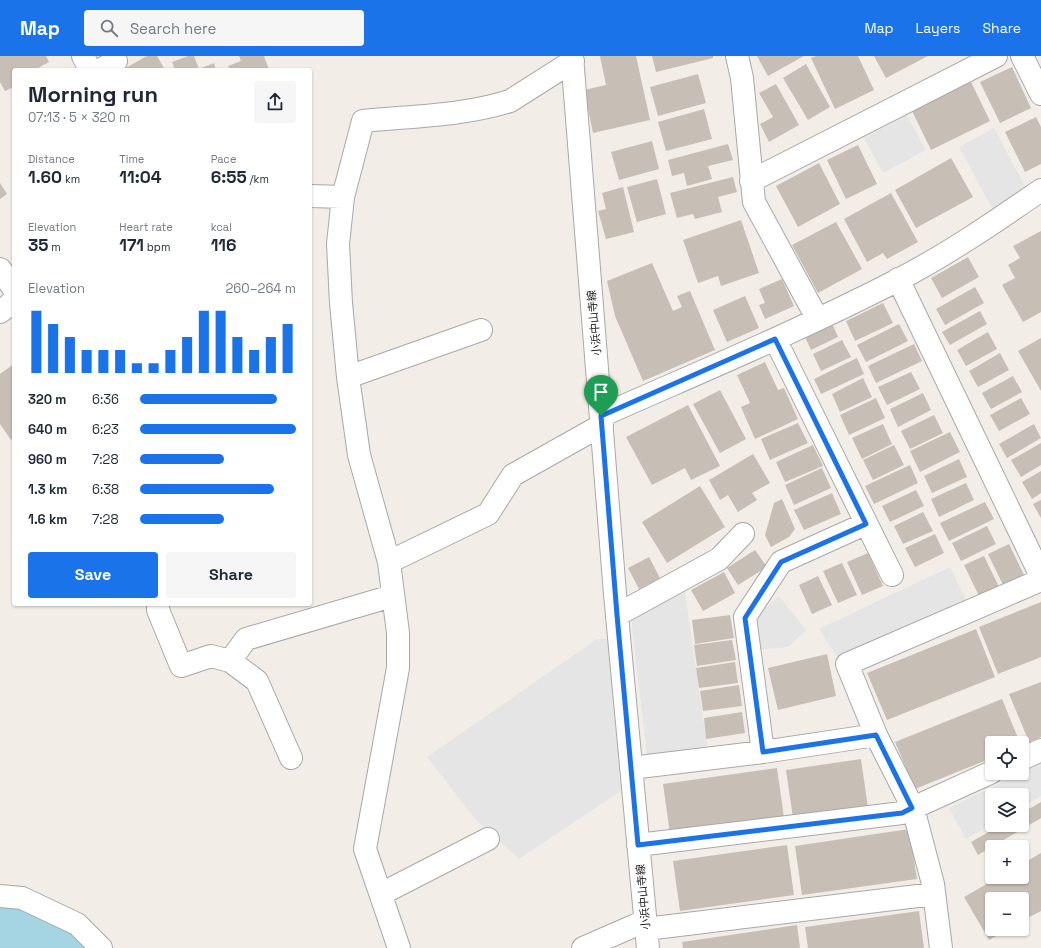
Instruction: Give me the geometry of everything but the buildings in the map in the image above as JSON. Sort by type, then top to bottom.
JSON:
[{"type":"street","points":[[83,56],[89,68]]},
{"type":"street","points":[[737,56],[742,78],[754,202],[817,318]]},
{"type":"street","points":[[751,181],[996,56]]},
{"type":"street","points":[[1022,56],[1041,94]]},
{"type":"street","points":[[399,948],[365,849],[398,668],[398,633],[392,596],[389,562],[359,455],[348,377],[340,304],[338,244],[343,197],[363,121],[471,111],[498,105],[510,101],[572,59]]},
{"type":"street","name":"小浜中山寺線","points":[[572,59],[617,615],[646,933]]},
{"type":"street","points":[[389,562],[488,514],[513,474],[601,421],[898,280],[985,230],[1041,190]]},
{"type":"street","points":[[312,196],[343,197]]},
{"type":"street","points":[[0,269],[12,287]]},
{"type":"street","points":[[898,280],[1041,576]]},
{"type":"street","points":[[0,312],[12,303]]},
{"type":"street","points":[[348,377],[481,330]]},
{"type":"street","points":[[775,339],[892,575]]},
{"type":"street","points":[[763,752],[745,618],[781,562],[866,524]]},
{"type":"street","points":[[617,615],[719,559],[743,534]]},
{"type":"street","points":[[942,948],[934,894],[912,808],[876,735],[847,664],[1041,580]]},
{"type":"street","points":[[230,661],[246,639],[392,596]]},
{"type":"street","points":[[158,606],[158,610],[181,666],[211,656],[230,661],[257,681],[291,758]]},
{"type":"street","points":[[631,768],[763,752],[876,735]]},
{"type":"street","points":[[1029,756],[1041,750]]},
{"type":"street","points":[[638,845],[902,813],[985,775]]},
{"type":"street","points":[[381,894],[488,839]]},
{"type":"street","points":[[583,948],[646,933],[934,894]]},
{"type":"street","points":[[0,896],[22,898],[77,924],[101,948]]},
{"type":"shaded area","points":[[907,115],[926,150],[883,173],[864,138]]},
{"type":"shaded area","points":[[994,128],[1028,192],[993,210],[959,147]]},
{"type":"shaded area","points":[[950,567],[966,600],[840,661],[819,629]]},
{"type":"shaded area","points":[[685,592],[707,746],[647,755],[631,618]]},
{"type":"shaded area","points":[[779,596],[806,630],[788,647],[759,650],[753,619]]},
{"type":"shaded area","points":[[597,639],[608,639],[621,791],[519,859],[476,820],[427,757]]},
{"type":"shaded area","points":[[1041,763],[1041,796],[1029,803],[1029,788],[990,788],[1006,780],[1029,780],[1029,769]]},
{"type":"shaded area","points":[[985,790],[985,828],[966,839],[949,808]]},
{"type":"waterway","points":[[0,923],[38,927],[61,948]]},
{"type":"route","points":[[775,339],[866,524],[781,562],[745,618],[763,752],[876,735],[912,808],[902,813],[638,845],[601,416],[775,339]]}]
